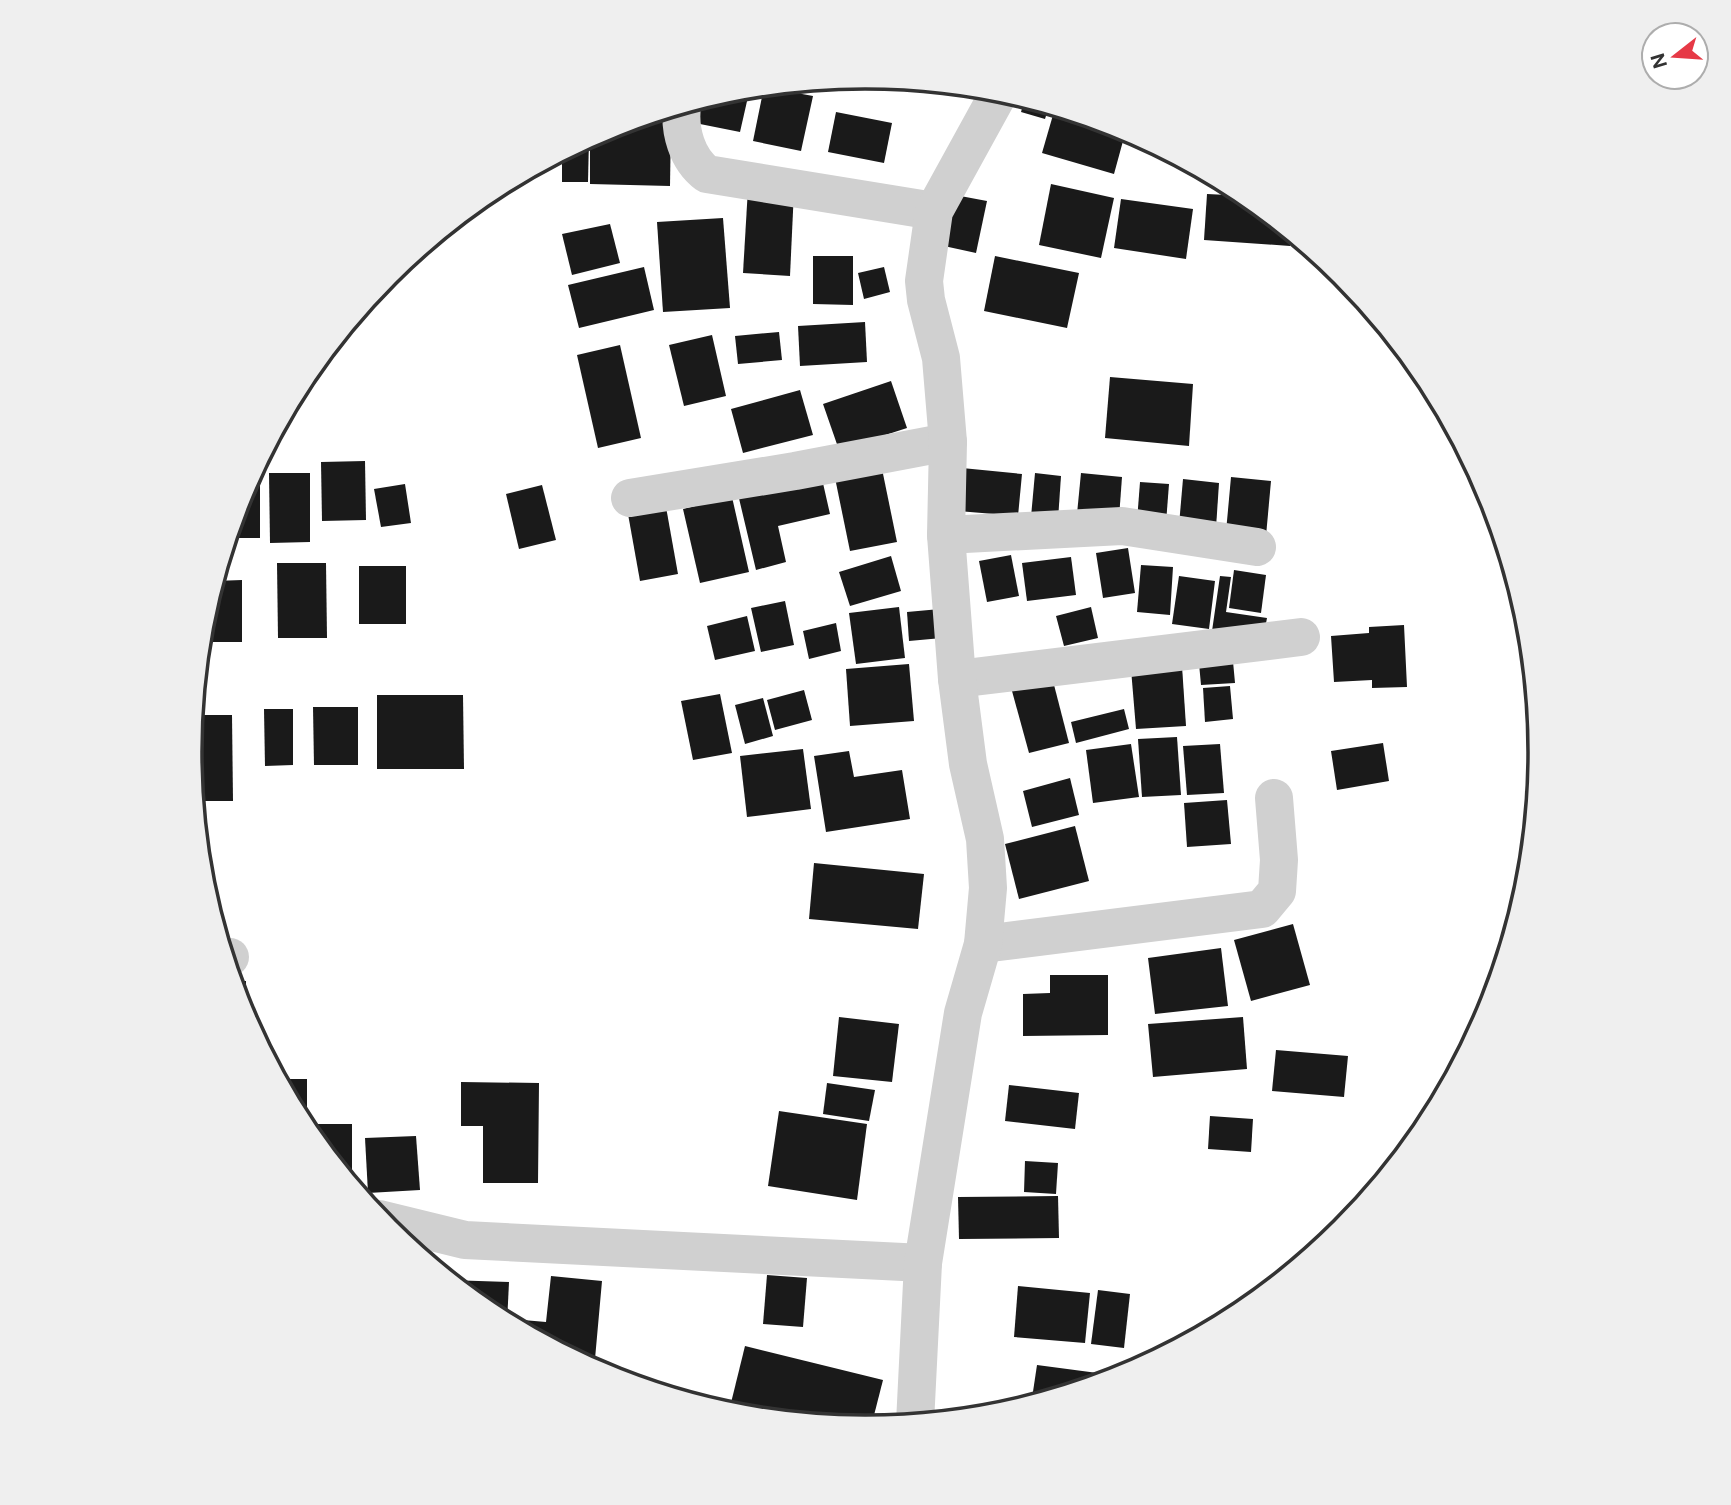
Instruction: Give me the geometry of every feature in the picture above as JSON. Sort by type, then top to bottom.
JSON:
[{"type":"street","points":[[915,1413],[922,1263],[963,1013],[983,944],[988,888],[985,839],[968,764],[957,679],[946,535],[948,442],[941,358],[926,300],[924,281],[934,211],[994,102]]},
{"type":"street","points":[[681,116],[683,136],[698,167],[707,174],[934,211]]},
{"type":"street","points":[[630,498],[948,442]]},
{"type":"street","points":[[946,535],[1122,526],[1256,547]]},
{"type":"street","points":[[957,679],[1301,637]]},
{"type":"street","points":[[983,944],[1262,909],[1277,891],[1279,860],[1274,798]]},
{"type":"street","points":[[400,1224],[465,1240],[922,1263]]},
{"type":"building","points":[[798,93],[813,96],[801,151],[753,141],[762,98]]},
{"type":"building","points":[[747,100],[740,132],[685,121],[686,114]]},
{"type":"building","points":[[1022,108],[1046,115],[1045,119],[1021,112]]},
{"type":"building","points":[[836,112],[892,123],[884,163],[828,152]]},
{"type":"building","points":[[1053,116],[1123,142],[1114,174],[1042,153]]},
{"type":"building","points":[[671,121],[670,186],[590,184],[590,150],[652,124]]},
{"type":"building","points":[[589,150],[588,182],[562,182],[562,163]]},
{"type":"building","points":[[1051,184],[1114,198],[1101,258],[1039,245]]},
{"type":"building","points":[[748,188],[794,190],[790,276],[743,273]]},
{"type":"building","points":[[1207,194],[1224,195],[1290,243],[1290,246],[1204,240]]},
{"type":"building","points":[[955,195],[987,201],[976,253],[944,246]]},
{"type":"building","points":[[1121,199],[1193,209],[1186,259],[1114,248]]},
{"type":"building","points":[[723,218],[730,308],[663,312],[657,222]]},
{"type":"building","points":[[610,224],[620,263],[572,275],[562,234]]},
{"type":"building","points":[[813,256],[853,256],[853,305],[813,304]]},
{"type":"building","points":[[995,256],[1079,273],[1067,328],[984,311]]},
{"type":"building","points":[[644,267],[654,310],[579,328],[568,285]]},
{"type":"building","points":[[884,267],[890,292],[864,299],[858,273]]},
{"type":"building","points":[[865,322],[867,362],[800,366],[798,326]]},
{"type":"building","points":[[779,332],[782,360],[738,364],[735,336]]},
{"type":"building","points":[[712,335],[726,396],[684,406],[669,345]]},
{"type":"building","points":[[620,345],[641,438],[598,448],[577,355]]},
{"type":"building","points":[[1110,377],[1193,384],[1189,446],[1105,438]]},
{"type":"building","points":[[891,381],[907,428],[839,450],[823,404]]},
{"type":"building","points":[[800,390],[813,435],[743,453],[731,409]]},
{"type":"building","points":[[365,461],[366,520],[322,521],[321,462]]},
{"type":"building","points":[[881,464],[897,542],[850,551],[834,473]]},
{"type":"building","points":[[962,468],[1022,474],[1018,516],[958,511]]},
{"type":"building","points":[[820,470],[830,514],[778,526],[786,562],[756,570],[737,490]]},
{"type":"building","points":[[269,473],[310,473],[310,542],[270,543]]},
{"type":"building","points":[[1035,473],[1061,476],[1058,520],[1031,517]]},
{"type":"building","points":[[1081,473],[1122,477],[1119,518],[1077,514]]},
{"type":"building","points":[[1231,477],[1271,481],[1266,536],[1226,532]]},
{"type":"building","points":[[1183,479],[1219,483],[1216,528],[1179,525]]},
{"type":"building","points":[[1140,482],[1169,484],[1166,523],[1137,521]]},
{"type":"building","points":[[260,483],[260,538],[237,538]]},
{"type":"building","points":[[405,484],[411,523],[381,527],[374,489]]},
{"type":"building","points":[[542,485],[556,540],[519,549],[506,494]]},
{"type":"building","points":[[732,497],[749,572],[700,583],[683,509]]},
{"type":"building","points":[[666,507],[678,574],[640,581],[628,514]]},
{"type":"building","points":[[1128,548],[1135,593],[1103,598],[1096,553]]},
{"type":"building","points":[[1011,555],[1019,596],[987,602],[979,561]]},
{"type":"building","points":[[891,556],[901,591],[850,606],[839,572]]},
{"type":"building","points":[[1071,557],[1076,595],[1027,601],[1022,563]]},
{"type":"building","points":[[277,563],[326,563],[327,638],[278,638]]},
{"type":"building","points":[[1141,565],[1173,567],[1170,615],[1137,612]]},
{"type":"building","points":[[359,566],[406,566],[406,624],[359,624]]},
{"type":"building","points":[[1234,570],[1266,575],[1261,613],[1229,608]]},
{"type":"building","points":[[1179,576],[1215,581],[1209,629],[1172,624]]},
{"type":"building","points":[[1220,576],[1231,577],[1226,612],[1267,618],[1263,639],[1212,631]]},
{"type":"building","points":[[242,580],[242,642],[212,642],[225,581]]},
{"type":"building","points":[[785,601],[794,645],[761,652],[751,608]]},
{"type":"building","points":[[899,607],[905,658],[856,664],[849,613]]},
{"type":"building","points":[[1091,607],[1098,638],[1064,646],[1056,616]]},
{"type":"building","points":[[940,609],[942,638],[909,641],[907,612]]},
{"type":"building","points":[[747,616],[755,651],[715,660],[707,626]]},
{"type":"building","points":[[836,623],[841,651],[809,659],[803,631]]},
{"type":"building","points":[[1404,625],[1407,687],[1372,688],[1372,680],[1334,682],[1331,636],[1369,633],[1369,627]]},
{"type":"building","points":[[1232,651],[1235,683],[1201,685],[1198,653]]},
{"type":"building","points":[[909,664],[914,721],[850,726],[846,669]]},
{"type":"building","points":[[1182,666],[1186,726],[1136,729],[1131,669]]},
{"type":"building","points":[[1053,681],[1069,743],[1029,753],[1012,691]]},
{"type":"building","points":[[1230,686],[1233,719],[1205,722],[1203,688]]},
{"type":"building","points":[[804,690],[812,720],[775,730],[767,700]]},
{"type":"building","points":[[720,694],[732,753],[693,760],[681,701]]},
{"type":"building","points":[[377,695],[463,695],[464,769],[377,769]]},
{"type":"building","points":[[763,698],[773,736],[745,744],[735,705]]},
{"type":"building","points":[[313,707],[358,707],[358,765],[314,765]]},
{"type":"building","points":[[264,709],[293,709],[293,765],[265,766]]},
{"type":"building","points":[[1124,709],[1129,729],[1076,743],[1071,722]]},
{"type":"building","points":[[204,715],[232,715],[233,801],[204,801]]},
{"type":"building","points":[[1177,737],[1181,795],[1142,797],[1138,739]]},
{"type":"building","points":[[1383,743],[1389,781],[1337,790],[1331,751]]},
{"type":"building","points":[[1131,744],[1139,797],[1093,803],[1086,750]]},
{"type":"building","points":[[1220,744],[1224,793],[1187,795],[1183,746]]},
{"type":"building","points":[[803,749],[811,809],[747,817],[740,756]]},
{"type":"building","points":[[849,751],[854,777],[902,770],[910,819],[826,832],[814,756]]},
{"type":"building","points":[[1070,778],[1079,815],[1032,827],[1023,791]]},
{"type":"building","points":[[1227,800],[1231,844],[1187,847],[1184,803]]},
{"type":"building","points":[[1075,826],[1089,881],[1019,899],[1005,844]]},
{"type":"building","points":[[814,863],[924,874],[918,929],[809,919]]},
{"type":"building","points":[[1293,924],[1310,985],[1251,1001],[1234,940]]},
{"type":"building","points":[[1221,948],[1228,1006],[1155,1014],[1148,958]]},
{"type":"building","points":[[1050,975],[1108,975],[1108,1035],[1023,1036],[1023,994],[1050,993]]},
{"type":"building","points":[[839,1017],[899,1024],[892,1082],[833,1076]]},
{"type":"building","points":[[1243,1017],[1247,1069],[1153,1077],[1148,1024]]},
{"type":"building","points":[[1276,1050],[1348,1056],[1344,1097],[1272,1091]]},
{"type":"building","points":[[288,1079],[307,1079],[307,1110]]},
{"type":"building","points":[[461,1082],[539,1083],[538,1183],[483,1183],[483,1126],[461,1126]]},
{"type":"building","points":[[827,1083],[875,1090],[869,1121],[823,1114]]},
{"type":"building","points":[[1009,1085],[1079,1093],[1075,1129],[1005,1121]]},
{"type":"building","points":[[779,1111],[867,1124],[857,1200],[768,1186]]},
{"type":"building","points":[[1210,1116],[1253,1119],[1251,1152],[1208,1149]]},
{"type":"building","points":[[316,1124],[352,1124],[352,1172]]},
{"type":"building","points":[[416,1136],[420,1190],[370,1193],[365,1138]]},
{"type":"building","points":[[1025,1161],[1058,1163],[1056,1194],[1024,1192]]},
{"type":"building","points":[[1058,1196],[1059,1238],[959,1239],[958,1197]]},
{"type":"building","points":[[767,1275],[807,1278],[803,1327],[763,1324]]},
{"type":"building","points":[[551,1276],[602,1281],[595,1357],[523,1320],[546,1322]]},
{"type":"building","points":[[464,1281],[509,1282],[508,1311]]},
{"type":"building","points":[[1018,1286],[1090,1293],[1085,1343],[1014,1337]]},
{"type":"building","points":[[1098,1290],[1130,1294],[1124,1348],[1091,1344]]},
{"type":"building","points":[[745,1346],[883,1380],[874,1416],[779,1410],[731,1402]]},
{"type":"building","points":[[1037,1365],[1099,1373],[1079,1381],[1033,1394]]}]
